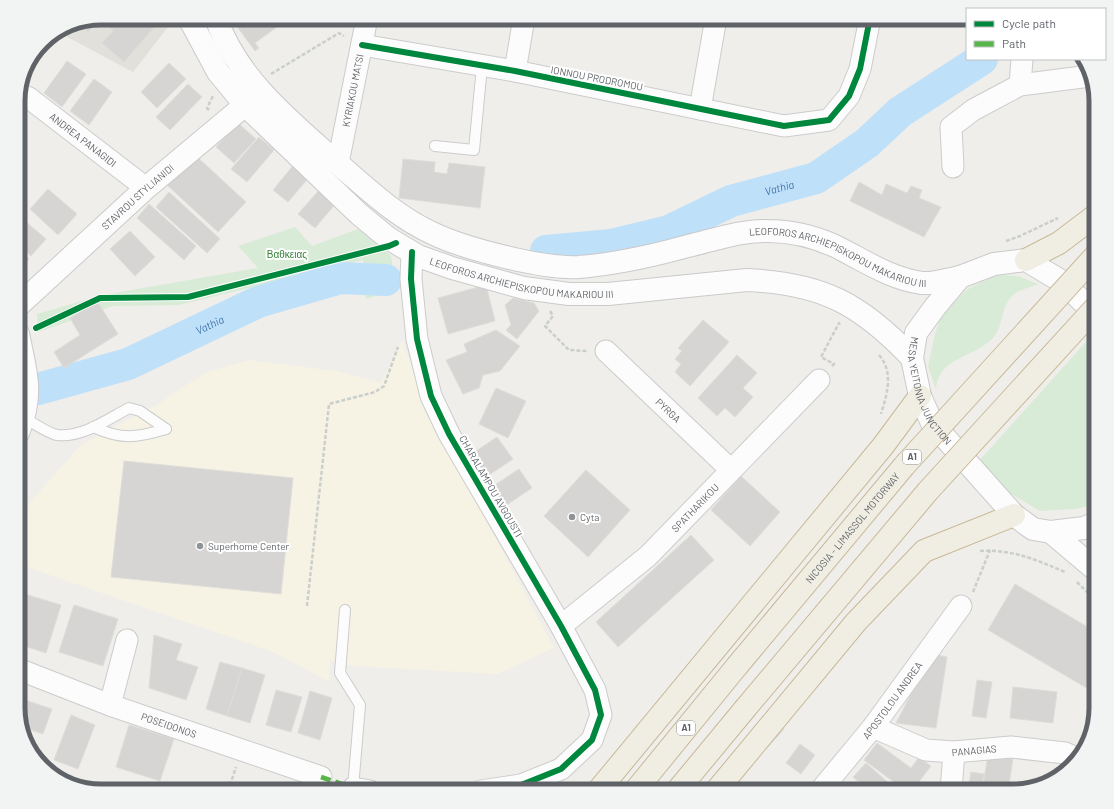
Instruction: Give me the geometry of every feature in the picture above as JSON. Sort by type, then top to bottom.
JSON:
[{"type":"highway","points":[[1026,260],[1059,242],[1089,220]]},
{"type":"highway","name":"NICOSIA - LIMASSOL MOTORWAY","points":[[641,784],[736,666],[904,466],[1089,263]]},
{"type":"highway","points":[[683,784],[928,491],[1089,315]]},
{"type":"highway","points":[[604,784],[883,446],[920,396]]},
{"type":"highway","points":[[722,784],[856,622],[924,551],[1014,515]]},
{"type":"main road","name":"LEOFOROS ARCHIEPISKOPOU MAKARIOU III","points":[[193,25],[218,72],[254,93],[290,121],[382,202],[432,233],[463,246],[540,264],[576,267],[641,258],[739,234],[768,231],[803,235],[833,245],[879,269],[923,283],[960,277]]},
{"type":"main road","name":"LEOFOROS ARCHIEPISKOPOU MAKARIOU III","points":[[219,25],[254,93],[359,214],[388,238],[412,252],[452,268],[537,290],[569,294],[608,294],[746,280],[770,281],[809,288],[838,299],[866,315],[889,334],[912,358]]},
{"type":"main road","name":"STAVROU STYLIANIDI","points":[[25,300],[146,188],[254,93]]},
{"type":"main road","name":"MESA YEITONIA JUNCTION","points":[[1026,260],[994,264],[960,277],[935,307],[916,333],[912,358],[920,396],[932,423],[1014,515],[1033,529],[1050,532],[1084,528],[1089,526]]},
{"type":"main road","points":[[1026,260],[1061,282],[1089,308]]},
{"type":"main road","points":[[25,373],[29,395],[25,410]]},
{"type":"main road","points":[[1050,532],[1089,564]]},
{"type":"street","name":"KYRIAKOU MATSI","points":[[338,163],[366,25]]},
{"type":"street","points":[[515,71],[523,25]]},
{"type":"street","points":[[700,109],[715,25]]},
{"type":"street","name":"IONNOU PRODROMOU","points":[[362,45],[515,71],[784,126],[829,120],[849,96],[860,69],[869,25]]},
{"type":"street","points":[[1020,85],[1022,60]]},
{"type":"street","points":[[953,167],[951,127],[973,110],[1020,85],[1085,77]]},
{"type":"street","name":"ANDREA PANAGIDI","points":[[25,96],[146,188]]},
{"type":"street","name":"CHARALAMPOU AVGOUSTI","points":[[412,252],[411,279],[417,339],[431,396],[449,434],[562,626],[595,690],[601,715],[592,740],[561,769],[524,784]]},
{"type":"street","name":"PYRGA","points":[[606,351],[731,470]]},
{"type":"street","name":"SPATHARIKOU","points":[[562,626],[648,556],[819,380]]},
{"type":"street","name":"APOSTOLOU ANDREA","points":[[826,784],[873,726],[961,606]]},
{"type":"street","points":[[110,705],[127,640]]},
{"type":"street","name":"POSEIDONOS","points":[[25,672],[110,705],[321,777]]},
{"type":"street","name":"PANAGIAS","points":[[873,726],[926,750],[954,752],[1010,747],[1065,753],[1072,756]]},
{"type":"street","points":[[952,784],[954,752]]},
{"type":"lane","points":[[435,146],[474,150],[482,66]]},
{"type":"lane","points":[[25,426],[56,435],[72,435],[93,427],[129,408],[140,411],[166,429],[140,437],[109,434],[93,427]]},
{"type":"lane","points":[[345,610],[340,673],[360,705],[361,784]]},
{"type":"path","points":[[254,93],[339,33],[362,45]]},
{"type":"path","points":[[1005,241],[1020,236],[1062,215]]},
{"type":"path","points":[[537,290],[553,316],[545,326],[569,350],[606,351]]},
{"type":"path","points":[[821,357],[839,323],[844,327]]},
{"type":"path","points":[[307,606],[329,404],[375,392],[384,386],[399,345]]},
{"type":"path","points":[[876,352],[886,363],[888,387],[880,418]]},
{"type":"path","points":[[961,606],[972,593],[990,550]]},
{"type":"path","points":[[977,551],[990,550],[1024,555],[1066,572]]},
{"type":"path","points":[[1076,581],[1089,594]]},
{"type":"path","points":[[230,784],[241,750]]},
{"type":"shaded area","points":[[170,25],[133,72],[63,35],[86,26]]},
{"type":"shaded area","points":[[402,341],[434,423],[554,648],[497,674],[353,666],[330,660],[329,682],[276,653],[25,566],[25,508],[81,445],[160,403],[208,372],[249,360],[336,371],[381,383]]},
{"type":"green space","name":"Βαθκειας","points":[[295,227],[312,246],[358,229],[391,256],[396,290],[366,299],[363,260],[179,305],[113,306],[38,332],[37,314],[103,295],[258,268],[238,246]]},
{"type":"green space","points":[[996,275],[1018,276],[1038,284],[1013,295],[1006,305],[999,329],[992,339],[949,365],[942,371],[938,379],[936,390],[928,366],[940,319],[966,290]]},
{"type":"green space","points":[[1089,338],[1089,506],[1075,509],[1040,511],[993,483],[979,461]]},
{"type":"building","points":[[106,25],[156,25],[124,62],[102,43],[113,31]]},
{"type":"building","points":[[236,25],[279,25],[255,43],[259,48],[255,51]]},
{"type":"building","points":[[93,26],[88,32],[82,27]]},
{"type":"building","points":[[67,61],[86,74],[62,107],[44,93]]},
{"type":"building","points":[[169,63],[186,79],[157,108],[141,92]]},
{"type":"building","points":[[94,79],[112,92],[89,125],[70,111]]},
{"type":"building","points":[[188,84],[202,97],[170,130],[156,117]]},
{"type":"building","points":[[238,123],[256,139],[234,163],[216,147]]},
{"type":"building","points":[[259,137],[274,150],[247,182],[231,169]]},
{"type":"building","points":[[195,155],[246,202],[218,232],[167,185]]},
{"type":"building","points":[[403,159],[435,162],[434,172],[447,174],[449,163],[485,167],[480,208],[399,198]]},
{"type":"building","points":[[296,162],[311,175],[288,202],[273,190]]},
{"type":"building","points":[[859,182],[882,195],[886,184],[907,193],[911,186],[922,190],[919,198],[941,207],[924,237],[850,201]]},
{"type":"building","points":[[48,189],[77,214],[58,235],[30,209]]},
{"type":"building","points":[[320,189],[336,203],[315,228],[298,214]]},
{"type":"building","points":[[169,192],[220,239],[207,253],[156,207]]},
{"type":"building","points":[[149,204],[196,246],[184,260],[137,218]]},
{"type":"building","points":[[25,221],[46,239],[31,256],[25,251]]},
{"type":"building","points":[[130,231],[155,257],[135,276],[110,249]]},
{"type":"building","points":[[25,255],[29,259],[25,263]]},
{"type":"building","points":[[486,285],[495,321],[448,334],[438,298]]},
{"type":"building","points":[[513,298],[534,303],[539,311],[517,339],[506,330],[511,325],[505,305]]},
{"type":"building","points":[[97,301],[118,334],[64,368],[54,352],[80,335],[70,318]]},
{"type":"building","points":[[703,320],[729,342],[690,386],[675,372],[681,364],[675,359],[682,351],[678,348]]},
{"type":"building","points":[[496,330],[520,346],[500,371],[483,375],[479,388],[463,394],[446,360],[467,352],[464,344]]},
{"type":"building","points":[[737,355],[757,373],[743,388],[753,397],[735,417],[725,408],[717,416],[698,398]]},
{"type":"building","points":[[496,388],[526,401],[508,438],[479,424]]},
{"type":"building","points":[[497,437],[513,459],[486,477],[470,455]]},
{"type":"building","name":"Superhome Center","points":[[124,461],[293,478],[281,594],[111,577]]},
{"type":"building","points":[[519,469],[532,488],[505,506],[492,487]]},
{"type":"building","points":[[586,470],[630,510],[588,557],[544,516]]},
{"type":"building","points":[[741,476],[780,512],[750,546],[711,510]]},
{"type":"building","points":[[691,535],[714,560],[618,647],[596,622]]},
{"type":"building","points":[[1015,584],[1089,628],[1089,689],[988,630]]},
{"type":"building","points":[[25,594],[61,605],[46,653],[25,646]]},
{"type":"building","points":[[74,605],[118,619],[103,666],[59,652]]},
{"type":"building","points":[[154,635],[182,644],[176,660],[198,667],[186,700],[149,688]]},
{"type":"building","points":[[932,654],[947,657],[936,728],[896,723]]},
{"type":"building","points":[[220,662],[242,668],[227,716],[206,709]]},
{"type":"building","points":[[242,668],[265,675],[250,723],[227,716]]},
{"type":"building","points":[[977,680],[992,682],[986,718],[972,716]]},
{"type":"building","points":[[1013,687],[1057,692],[1053,723],[1010,718]]},
{"type":"building","points":[[276,690],[302,697],[291,732],[266,725]]},
{"type":"building","points":[[310,691],[332,698],[320,740],[298,733]]},
{"type":"building","points":[[25,700],[52,709],[43,734],[28,729],[26,723]]},
{"type":"building","points":[[71,715],[95,725],[78,769],[54,760]]},
{"type":"building","points":[[780,724],[784,729],[765,750],[761,745]]},
{"type":"building","points":[[129,725],[174,739],[160,781],[116,767]]},
{"type":"building","points":[[877,743],[911,768],[919,757],[931,766],[917,784],[897,784],[864,760]]},
{"type":"building","points":[[800,744],[815,755],[801,774],[786,763]]},
{"type":"building","points":[[988,755],[1013,759],[1009,784],[983,784]]},
{"type":"building","points":[[866,763],[890,784],[861,784],[853,777]]},
{"type":"building","points":[[971,772],[984,774],[982,784],[969,784]]},
{"type":"waterway","name":"Vathia","points":[[546,251],[611,245],[669,231],[731,201],[816,178],[867,143],[900,112],[980,60]]},
{"type":"waterway","name":"Vathia","points":[[38,389],[128,364],[258,302],[341,278],[386,280]]},
{"type":"marked path","points":[[321,777],[341,784]]},
{"type":"cycle path","points":[[362,45],[515,71],[784,126],[829,120],[849,96],[860,69],[869,25]]},
{"type":"cycle path","points":[[36,328],[100,298],[188,297],[396,243]]},
{"type":"cycle path","points":[[412,252],[411,279],[417,339],[431,396],[449,434],[561,626],[595,690],[601,715],[592,740],[561,769],[524,784]]},
{"type":"place","name":"Cyta","points":[[572,517]]},
{"type":"place","name":"Superhome Center","points":[[200,546]]}]
